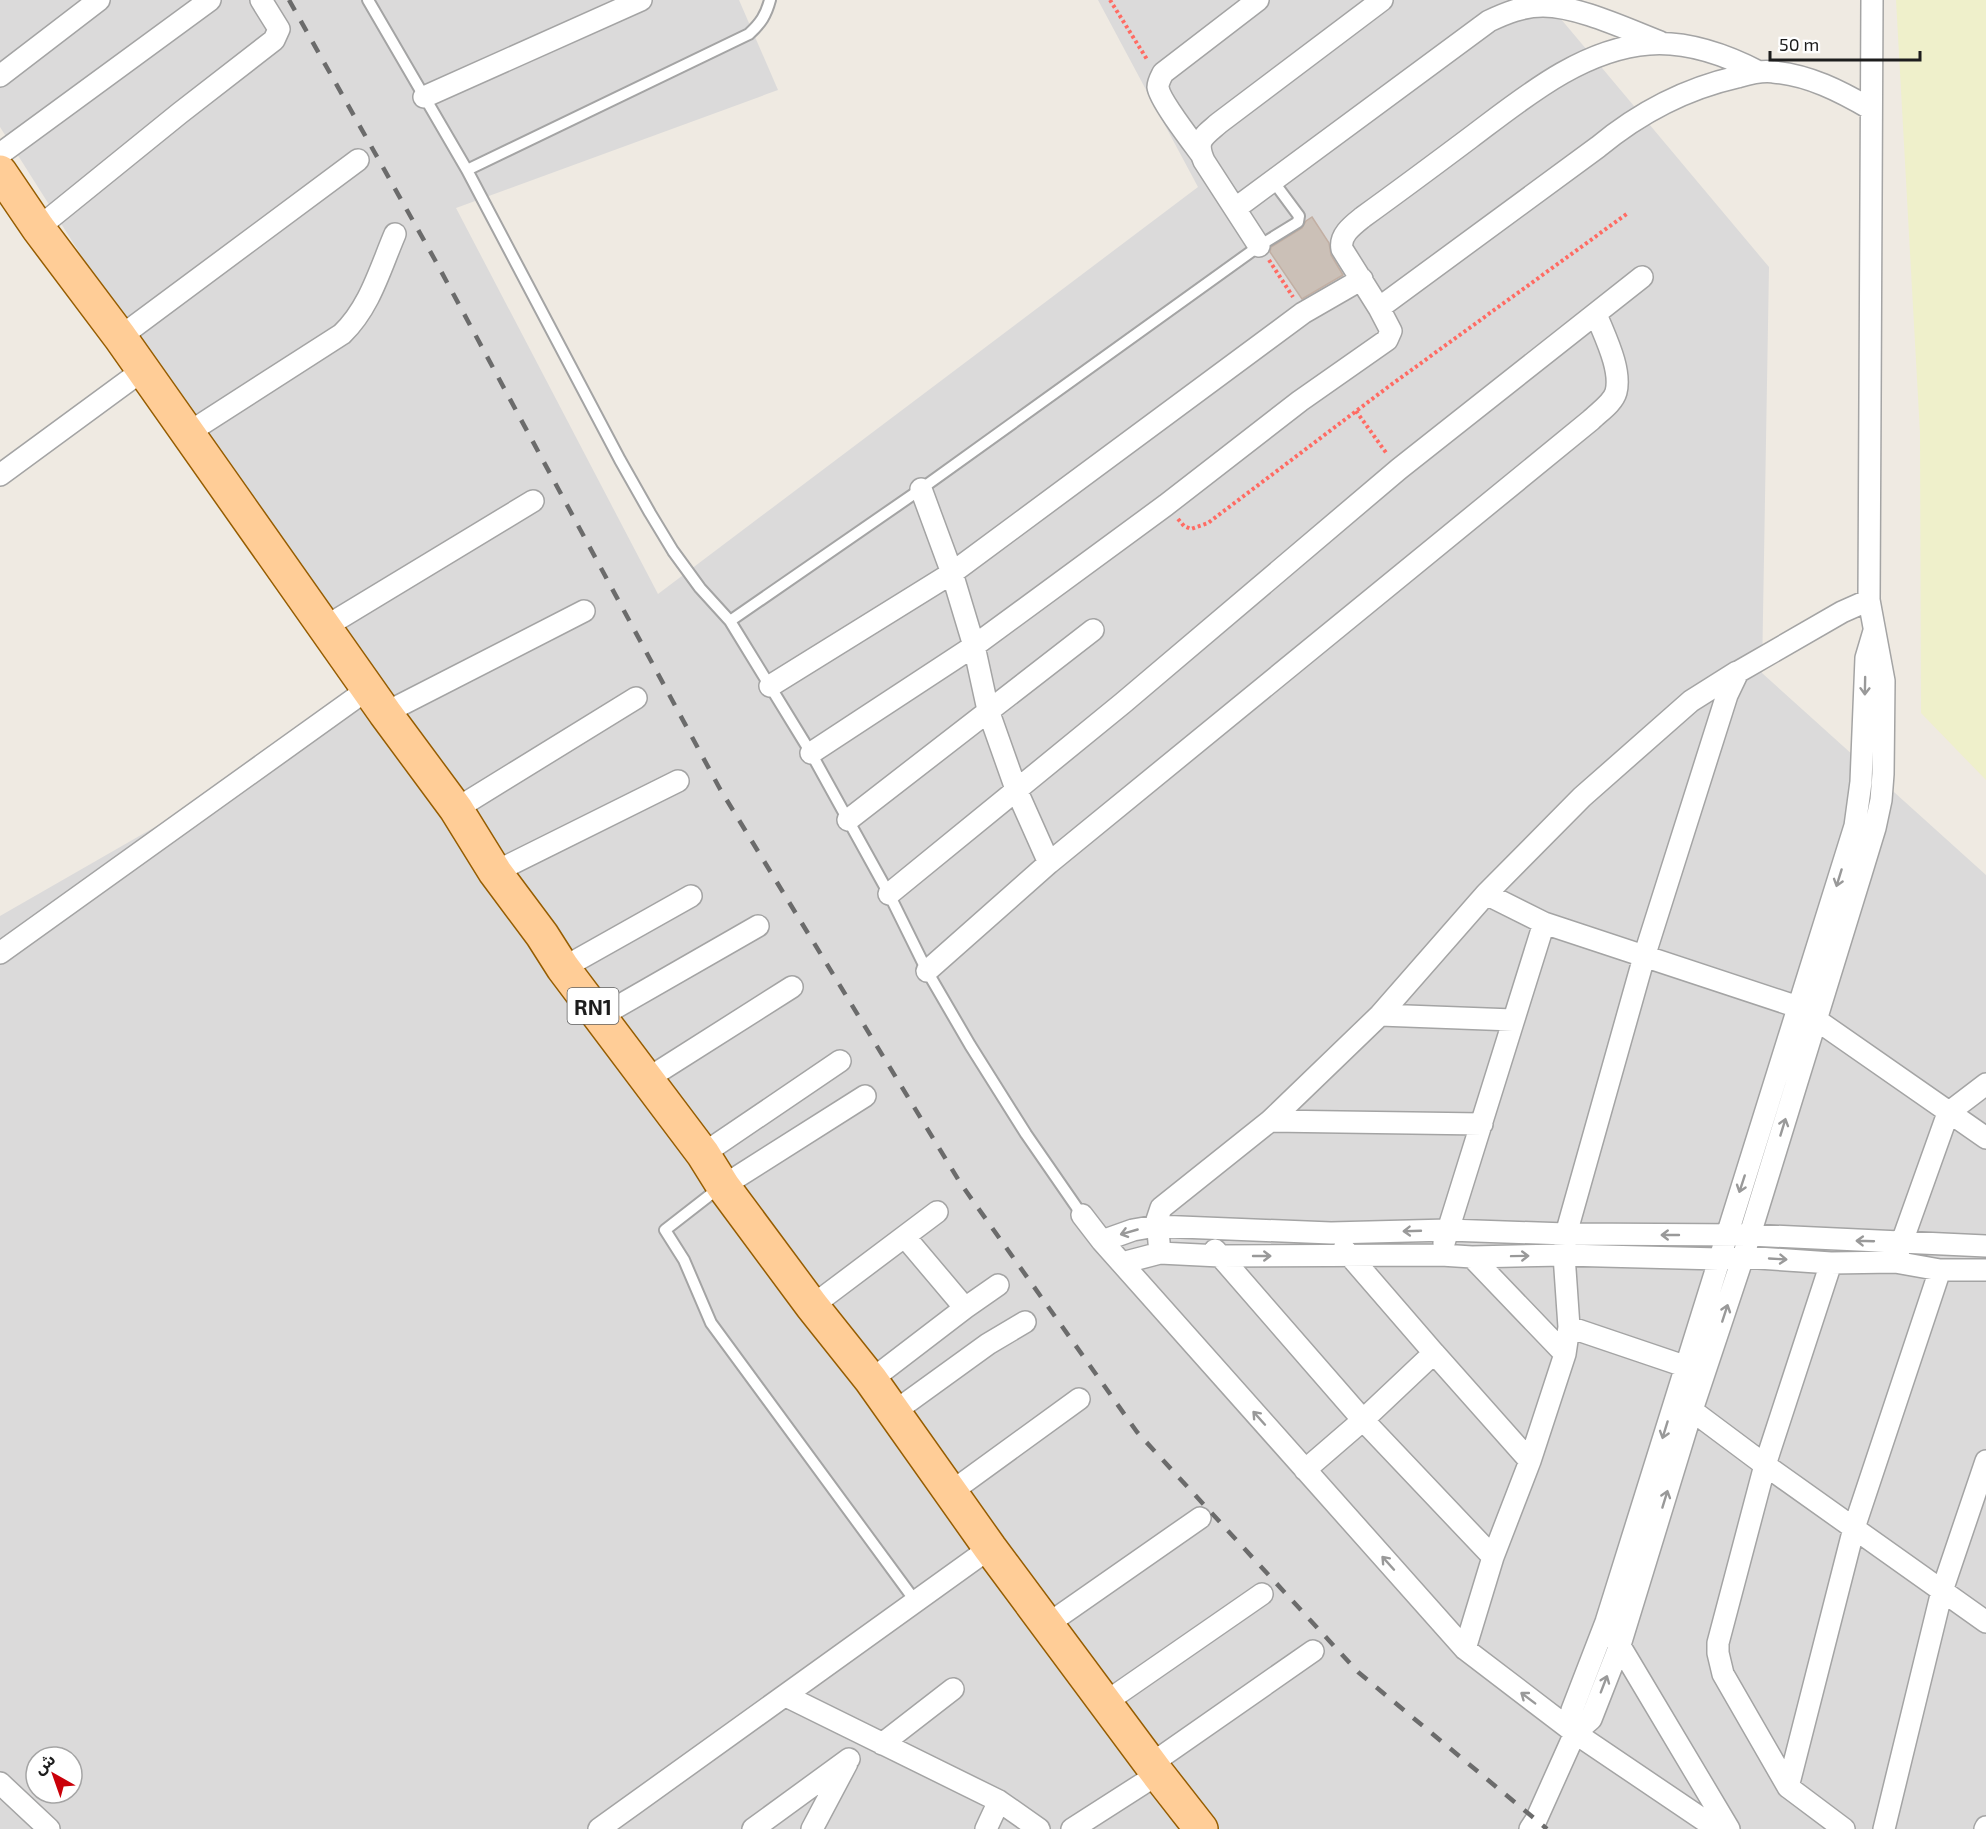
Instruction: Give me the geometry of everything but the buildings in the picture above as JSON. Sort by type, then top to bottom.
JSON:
[{"type":"main road","name":"RN1","points":[[0,172],[38,228],[120,337],[376,701],[456,809],[495,872],[542,935],[563,968],[601,1016],[812,1306],[871,1380],[990,1548],[1201,1829]]},
{"type":"street","points":[[0,76],[99,0]]},
{"type":"street","points":[[0,154],[210,0]]},
{"type":"street","points":[[38,228],[274,40],[279,29],[261,0]]},
{"type":"street","points":[[424,97],[641,0]]},
{"type":"street","points":[[1258,0],[1163,73],[1158,86],[1163,99],[1260,246]]},
{"type":"street","points":[[1201,154],[1200,141],[1219,123],[1382,0]]},
{"type":"street","points":[[1575,1733],[1572,1710],[1606,1622],[1695,1370],[1743,1257],[1872,840],[1881,800],[1884,681],[1869,600],[1872,0]]},
{"type":"street","points":[[1236,208],[1489,21],[1518,9],[1542,6],[1562,8],[1666,44],[1733,58],[1759,72]]},
{"type":"street","points":[[811,753],[974,646],[1166,505],[1300,401],[1387,340],[1391,331],[1341,245],[1346,233],[1363,218],[1519,101],[1571,68],[1615,51],[1648,44],[1666,44]]},
{"type":"street","points":[[1379,308],[1624,126],[1656,106],[1686,93],[1717,81],[1772,71],[1831,86],[1871,109]]},
{"type":"street","points":[[120,337],[358,160]]},
{"type":"street","points":[[188,433],[342,334],[364,307],[395,234]]},
{"type":"street","points":[[889,894],[1123,703],[1399,469],[1642,277]]},
{"type":"street","points":[[770,686],[952,573],[1303,313],[1362,279]]},
{"type":"street","points":[[927,971],[1049,863],[1592,420],[1616,392],[1613,357],[1596,314]]},
{"type":"street","points":[[0,475],[143,370]]},
{"type":"street","points":[[921,489],[952,573],[974,646],[988,710],[1016,789],[1049,863]]},
{"type":"street","points":[[325,627],[533,501]]},
{"type":"street","points":[[1160,1252],[1156,1226],[1161,1208],[1270,1121],[1380,1015],[1486,894],[1582,797],[1691,701],[1842,612],[1869,600]]},
{"type":"street","points":[[0,953],[376,701],[584,610]]},
{"type":"street","points":[[1695,1370],[1726,1235],[1855,826],[1861,782],[1866,658],[1875,629]]},
{"type":"street","points":[[848,820],[1093,630]]},
{"type":"street","points":[[1465,1649],[1493,1557],[1530,1461],[1565,1354],[1569,1327],[1565,1245],[1644,957],[1717,723],[1738,672]]},
{"type":"street","points":[[456,809],[636,698]]},
{"type":"street","points":[[495,872],[678,781]]},
{"type":"street","points":[[1486,894],[1544,923],[1798,1007],[1986,1138]]},
{"type":"street","points":[[563,968],[691,896]]},
{"type":"street","points":[[1441,1255],[1544,923]]},
{"type":"street","points":[[601,1016],[758,926]]},
{"type":"street","points":[[647,1079],[792,987]]},
{"type":"street","points":[[1380,1015],[1513,1020]]},
{"type":"street","points":[[702,1154],[840,1062]]},
{"type":"street","points":[[1898,1252],[1948,1113],[1986,1084]]},
{"type":"street","points":[[723,1185],[865,1096]]},
{"type":"street","points":[[1270,1121],[1482,1124]]},
{"type":"street","points":[[812,1306],[937,1212]]},
{"type":"street","points":[[1082,1215],[1102,1241],[1465,1649],[1575,1733],[1717,1829]]},
{"type":"street","points":[[1102,1241],[1133,1230],[1156,1226],[1331,1233],[1448,1230],[1565,1245],[1719,1259],[1743,1257],[1831,1263],[1898,1252],[1986,1246]]},
{"type":"street","points":[[1197,1228],[1363,1420],[1493,1557]]},
{"type":"street","points":[[1331,1233],[1530,1461]]},
{"type":"street","points":[[1122,1263],[1160,1252],[1220,1256],[1441,1255],[1472,1257],[1565,1245],[1749,1235],[1898,1252],[1940,1270],[1986,1270]]},
{"type":"street","points":[[905,1237],[964,1308]]},
{"type":"street","points":[[1472,1257],[1565,1354]]},
{"type":"street","points":[[1831,1263],[1765,1465],[1718,1642],[1718,1653],[1723,1674],[1788,1787],[1844,1829]]},
{"type":"street","points":[[1788,1787],[1854,1528],[1940,1270]]},
{"type":"street","points":[[871,1380],[964,1308],[998,1285]]},
{"type":"street","points":[[894,1412],[988,1344],[1025,1322]]},
{"type":"street","points":[[1569,1327],[1695,1370]]},
{"type":"street","points":[[1305,1470],[1363,1420],[1434,1353]]},
{"type":"street","points":[[951,1492],[1079,1400]]},
{"type":"street","points":[[1684,1404],[1765,1465],[1986,1622]]},
{"type":"street","points":[[1530,1829],[1575,1733],[1591,1719],[1620,1645],[1684,1404]]},
{"type":"street","points":[[1884,1829],[1942,1591],[1986,1461]]},
{"type":"street","points":[[1048,1624],[1200,1518]]},
{"type":"street","points":[[599,1829],[990,1548]]},
{"type":"street","points":[[1106,1702],[1262,1594]]},
{"type":"street","points":[[1606,1622],[1729,1829]]},
{"type":"street","points":[[1072,1829],[1313,1651]]},
{"type":"street","points":[[753,1829],[873,1739],[953,1689]]},
{"type":"street","points":[[786,1696],[999,1801],[1039,1829]]},
{"type":"street","points":[[812,1829],[849,1759]]},
{"type":"street","points":[[0,1783],[49,1829]]},
{"type":"street","points":[[986,1829],[999,1801]]},
{"type":"lane","points":[[368,0],[467,170],[620,460],[673,551],[700,588],[730,621],[811,753],[889,894],[927,971],[1001,1094],[1082,1215]]},
{"type":"lane","points":[[467,170],[749,34],[766,15],[770,0]]},
{"type":"lane","points":[[730,621],[921,489],[1299,220],[1299,216],[1273,181]]},
{"type":"lane","points":[[723,1185],[665,1230],[684,1260],[711,1323],[916,1602]]},
{"type":"path","points":[[1110,0],[1159,80]]},
{"type":"path","points":[[1166,505],[1184,526],[1191,529],[1208,523],[1356,411],[1628,213]]},
{"type":"path","points":[[1260,246],[1303,313]]},
{"type":"path","points":[[1356,411],[1399,469]]},
{"type":"shaded area","points":[[0,0],[739,0],[778,90],[456,208],[658,594],[1198,187],[1098,0],[1545,0],[1769,267],[1762,673],[1986,875],[1986,1829],[0,1829],[0,916],[366,706],[0,127]]},
{"type":"green space","points":[[1896,0],[1986,0],[1986,780],[1921,713],[1920,433]]},
{"type":"railway","points":[[289,0],[435,260],[720,789],[961,1184],[1137,1432],[1358,1672],[1547,1829]]}]
